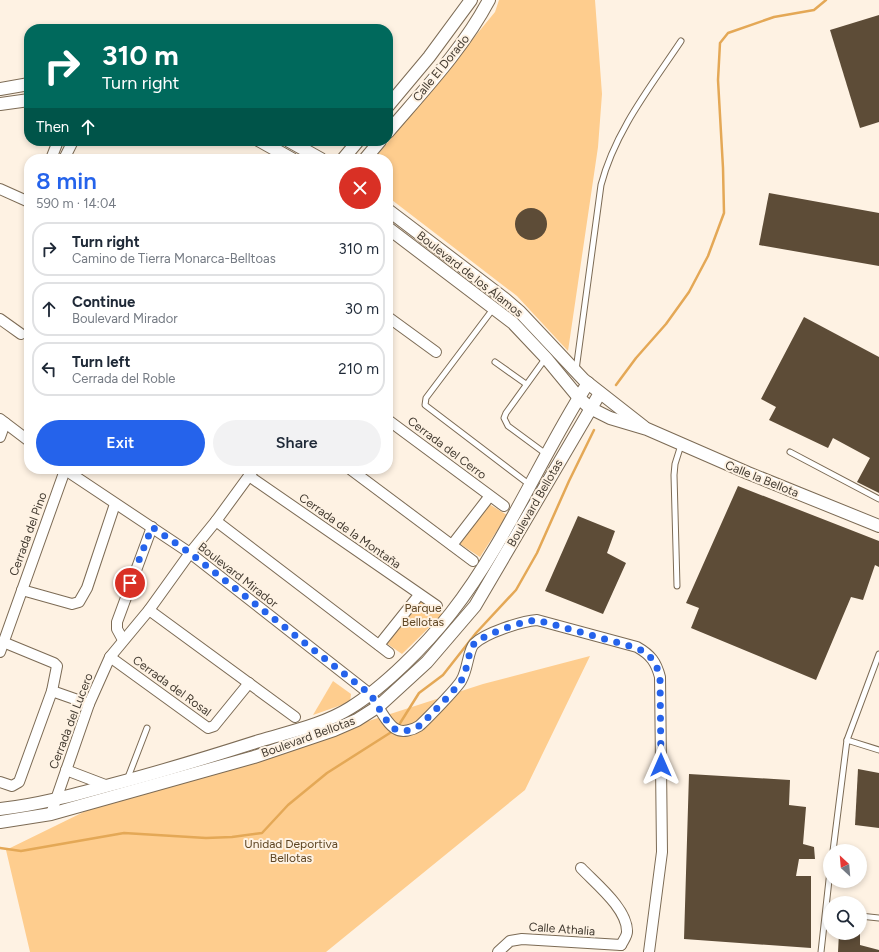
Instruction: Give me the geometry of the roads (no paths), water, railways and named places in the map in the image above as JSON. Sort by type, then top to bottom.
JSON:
[{"type":"street","name":"Calle El Dorado","points":[[393,100],[471,0]]},
{"type":"street","name":"Calle El Dorado","points":[[393,126],[478,21],[489,0]]},
{"type":"street","points":[[0,89],[24,85]]},
{"type":"street","points":[[0,104],[24,101]]},
{"type":"street","points":[[269,146],[283,154]]},
{"type":"street","points":[[298,146],[312,154]]},
{"type":"street","points":[[347,154],[354,146]]},
{"type":"street","points":[[369,154],[376,146]]},
{"type":"street","points":[[0,189],[24,200]]},
{"type":"street","name":"Boulevard de los Álamos","points":[[393,214],[520,312],[576,371],[600,393]]},
{"type":"street","name":"Boulevard de los Álamos","points":[[393,232],[513,323],[546,358],[578,398],[590,408]]},
{"type":"street","points":[[0,319],[21,334]]},
{"type":"street","points":[[393,321],[436,352]]},
{"type":"street","name":"Boulevard Bellotas","points":[[0,809],[34,804],[127,781],[306,727],[348,710],[370,694],[423,644],[450,615],[509,510],[531,485],[578,398],[588,383]]},
{"type":"street","name":"Boulevard Bellotas","points":[[0,822],[51,814],[217,768],[316,736],[357,720],[379,706],[427,662],[462,623],[481,597],[600,393]]},
{"type":"street","name":"Calle la Bellota","points":[[600,393],[647,429]]},
{"type":"street","name":"Calle la Bellota","points":[[590,408],[610,418],[647,429],[681,445],[879,526]]},
{"type":"street","points":[[0,437],[2,421],[24,437]]},
{"type":"street","name":"Cerrada del Cerro","points":[[393,424],[489,496],[526,520]]},
{"type":"street","name":"Cerrada del Pino","points":[[2,647],[62,474]]},
{"type":"street","name":"Boulevard Mirador","points":[[71,474],[190,553],[370,694],[387,720],[396,729],[407,731],[419,726],[461,681],[468,666],[470,653],[474,644],[481,639],[526,620],[544,622],[637,648],[647,653],[657,664],[660,677],[662,852],[649,952]]},
{"type":"street","name":"Cerrada del Lucero","points":[[51,814],[89,704],[110,657],[149,610],[190,553],[251,474]]},
{"type":"street","name":"Cerrada de la Montaña","points":[[255,474],[419,595],[437,606]]},
{"type":"street","points":[[357,474],[478,564],[494,574]]},
{"type":"street","points":[[452,545],[489,496]]},
{"type":"street","points":[[22,590],[72,604],[79,602],[87,588],[115,504]]},
{"type":"street","points":[[216,521],[390,653]]},
{"type":"street","points":[[123,640],[117,629],[117,622],[152,527]]},
{"type":"street","points":[[379,645],[419,595]]},
{"type":"street","points":[[149,610],[296,717]]},
{"type":"street","points":[[450,615],[462,623]]},
{"type":"street","points":[[0,782],[12,786],[19,782],[52,691],[56,664],[2,647]]},
{"type":"street","name":"Cerrada del Rosal","points":[[110,657],[208,728],[214,726],[249,683]]},
{"type":"street","points":[[52,691],[89,704]]},
{"type":"street","points":[[306,727],[316,736]]},
{"type":"street","points":[[213,756],[217,768]]},
{"type":"street","points":[[66,770],[108,786]]},
{"type":"street","points":[[581,868],[612,900],[624,917],[627,932],[622,949]]},
{"type":"street","name":"Calle Athalia","points":[[498,952],[510,941],[522,939],[622,949]]},
{"type":"lane","points":[[576,371],[601,185],[605,170],[620,134],[681,40]]},
{"type":"lane","points":[[494,308],[426,398],[424,405],[531,485]]},
{"type":"lane","points":[[546,358],[506,413],[504,422],[547,455]]},
{"type":"lane","points":[[495,362],[526,384]]},
{"type":"lane","points":[[677,586],[674,464],[681,445]]},
{"type":"lane","points":[[790,452],[879,499]]},
{"type":"lane","points":[[833,844],[847,740],[879,654]]},
{"type":"lane","points":[[127,781],[147,728]]},
{"type":"lane","points":[[847,740],[879,750]]},
{"type":"lane","points":[[867,917],[879,918]]},
{"type":"lane","points":[[821,952],[823,940]]},
{"type":"waterway","points":[[616,385],[636,358],[666,324],[689,292],[708,256],[724,213],[718,80],[720,43],[728,33],[774,17],[814,10],[826,0]]},
{"type":"waterway","points":[[397,728],[419,693],[443,675],[476,633],[516,590],[537,553],[569,481],[594,430]]},
{"type":"waterway","points":[[0,848],[21,851],[124,833],[206,838],[232,837],[262,833],[288,805],[327,773],[393,731]]},
{"type":"park label","name":"Parque Bellotas","points":[[423,615]]},
{"type":"park label","name":"Unidad Deportiva Bellotas","points":[[291,851]]}]
